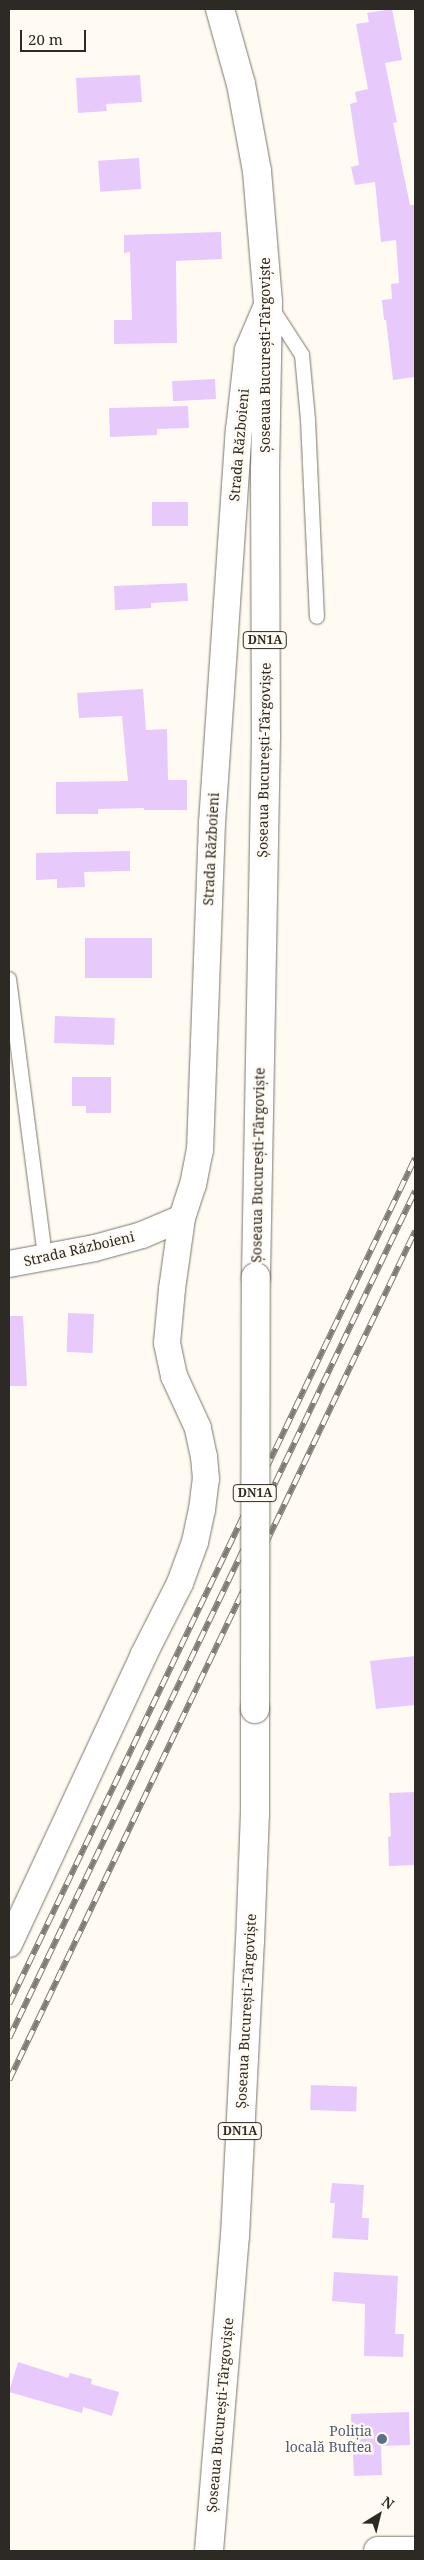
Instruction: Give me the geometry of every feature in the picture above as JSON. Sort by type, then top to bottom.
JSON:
[{"type":"main road","name":"Șoseaua București-Târgoviște","points":[[209,2551],[235,2236],[254,1853],[256,1277],[266,735],[265,459],[268,302],[257,171],[241,84],[220,9]]},
{"type":"main road","points":[[378,2551],[415,2551]]},
{"type":"street","name":"Strada Războieni","points":[[9,1264],[45,1258],[142,1235],[182,1218],[193,1185],[200,1150],[212,823],[239,430],[248,350],[268,302]]},
{"type":"street","points":[[9,1944],[142,1656],[180,1583],[195,1542],[204,1495],[204,1457],[198,1428],[174,1376],[167,1343],[182,1218]]},
{"type":"lane","points":[[268,302],[302,355],[308,420],[317,617]]},
{"type":"lane","points":[[9,979],[45,1258]]},
{"type":"building","points":[[392,9],[402,60],[385,63],[397,122],[393,123],[410,205],[415,205],[415,377],[393,380],[382,300],[392,299],[391,284],[399,283],[396,240],[381,242],[375,182],[355,185],[351,167],[359,165],[350,104],[357,102],[355,92],[368,89],[356,24],[369,22],[367,13]]},
{"type":"building","points":[[140,75],[142,102],[106,104],[107,111],[78,113],[76,78]]},
{"type":"building","points":[[139,158],[141,189],[100,192],[98,161]]},
{"type":"building","points":[[221,232],[222,259],[176,261],[177,343],[114,344],[114,320],[132,320],[130,252],[124,253],[124,235]]},
{"type":"building","points":[[215,379],[216,399],[173,401],[172,381]]},
{"type":"building","points":[[188,406],[189,428],[157,429],[157,435],[110,437],[109,408]]},
{"type":"building","points":[[152,502],[188,502],[188,526],[152,526]]},
{"type":"building","points":[[187,583],[188,601],[151,603],[151,608],[115,610],[114,586]]},
{"type":"building","points":[[143,689],[146,730],[167,729],[168,780],[187,780],[187,810],[144,810],[144,808],[98,809],[98,814],[56,814],[56,782],[128,781],[122,716],[79,718],[77,693]]},
{"type":"building","points":[[130,851],[130,871],[84,872],[85,887],[57,888],[57,879],[36,880],[36,853]]},
{"type":"building","points":[[85,938],[152,938],[152,978],[85,978]]},
{"type":"building","points":[[55,1016],[115,1018],[114,1045],[54,1043]]},
{"type":"building","points":[[72,1077],[111,1077],[111,1113],[86,1113],[86,1106],[72,1106]]},
{"type":"building","points":[[68,1313],[94,1314],[93,1353],[67,1352]]},
{"type":"building","points":[[9,1316],[23,1316],[27,1386],[9,1386]]},
{"type":"building","points":[[415,1656],[415,1705],[376,1709],[370,1661]]},
{"type":"building","points":[[415,1792],[415,1865],[389,1866],[388,1837],[391,1836],[389,1793]]},
{"type":"building","points":[[311,2085],[357,2087],[356,2112],[310,2110]]},
{"type":"building","points":[[332,2183],[364,2185],[362,2218],[369,2218],[368,2240],[332,2238],[335,2203],[330,2203]]},
{"type":"building","points":[[334,2272],[398,2276],[395,2334],[404,2334],[403,2357],[364,2356],[365,2304],[332,2301]]},
{"type":"building","points":[[18,2362],[68,2378],[70,2373],[92,2379],[91,2384],[119,2392],[112,2416],[83,2407],[82,2413],[9,2392]]},
{"type":"building","name":"Poliția locală Buftea","points":[[409,2412],[410,2445],[381,2446],[382,2475],[354,2476],[351,2414]]},
{"type":"railway","points":[[9,2004],[415,1158]]},
{"type":"railway","points":[[9,2038],[415,1191]]},
{"type":"railway","points":[[9,2080],[415,1231]]},
{"type":"place","name":"Poliția locală Buftea","points":[[382,2439]]}]
